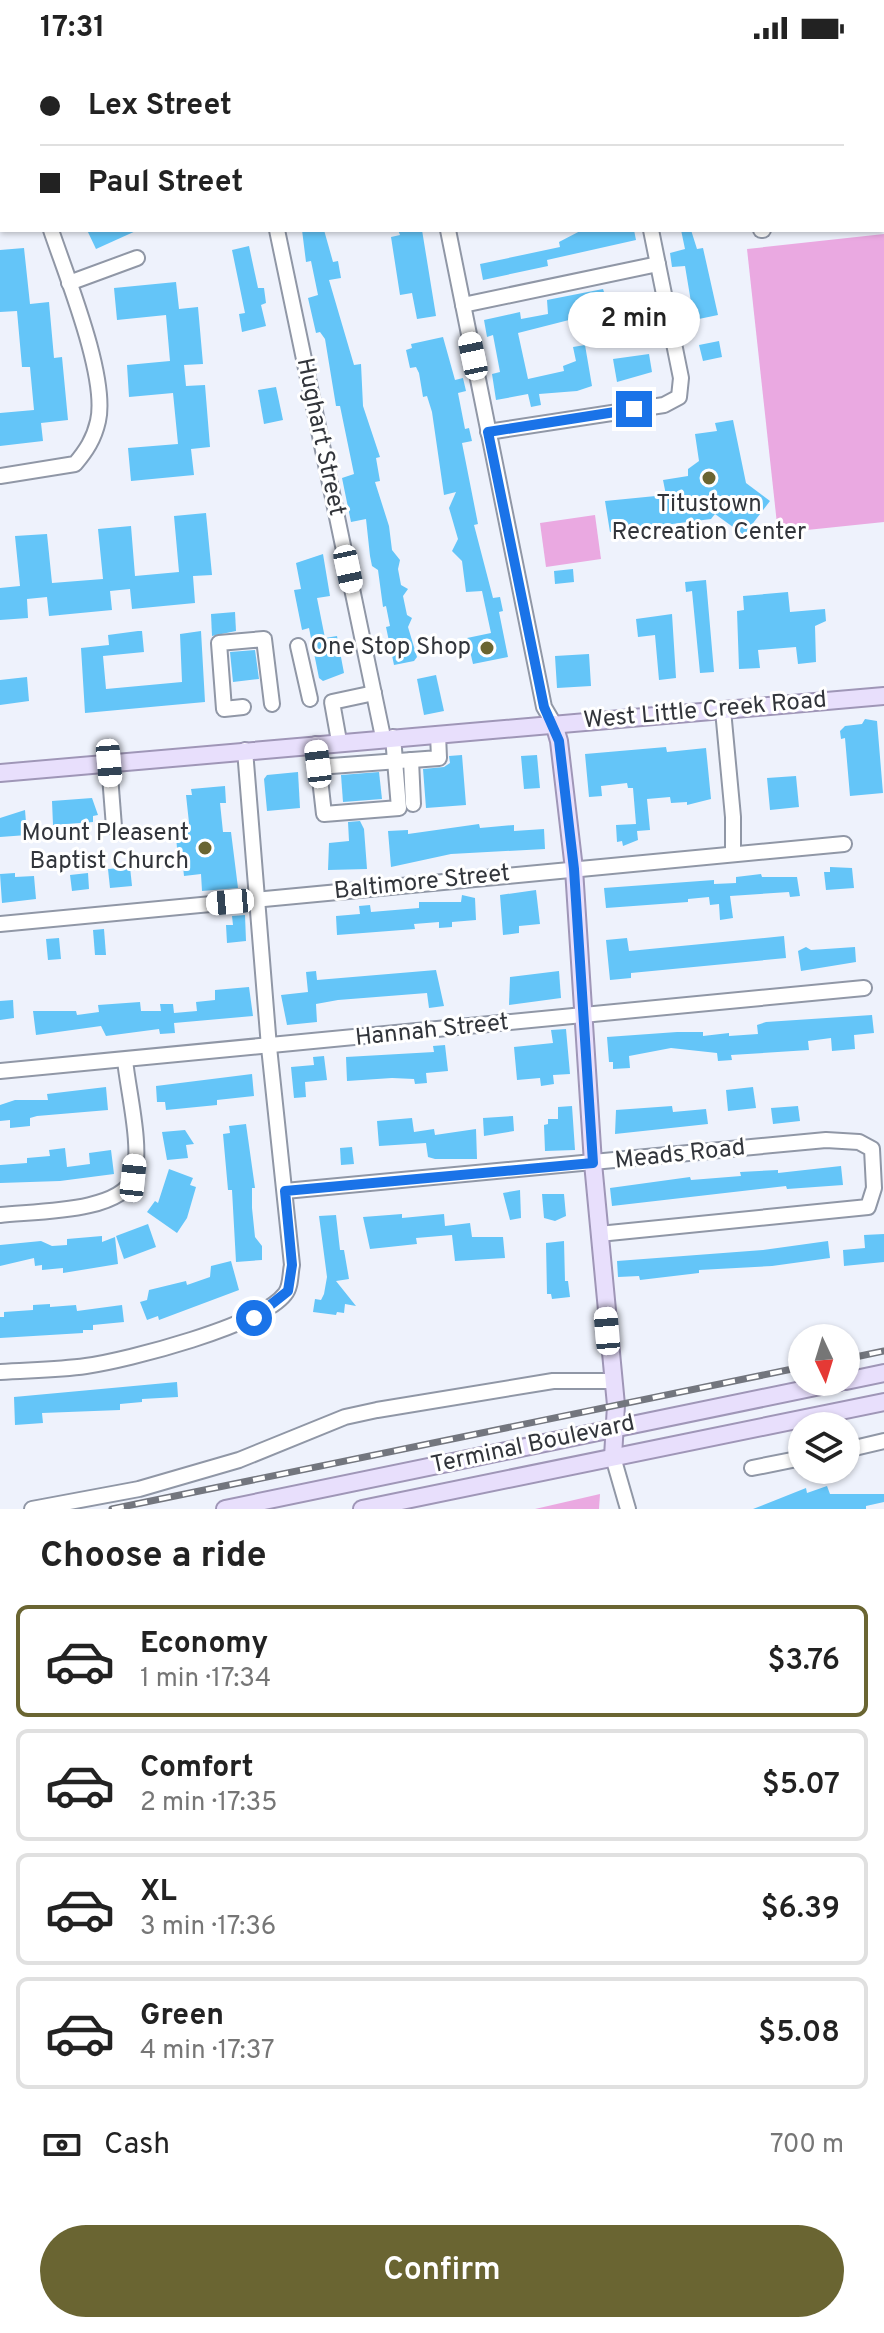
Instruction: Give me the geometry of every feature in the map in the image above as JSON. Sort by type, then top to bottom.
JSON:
[{"type":"main road","name":"West Little Creek Road","points":[[0,773],[339,741],[884,696]]},
{"type":"main road","points":[[554,724],[559,741],[574,869],[593,1163],[617,1428],[613,1457]]},
{"type":"main road","points":[[860,1378],[884,1373]]},
{"type":"main road","name":"Terminal Boulevard","points":[[225,1509],[788,1393]]},
{"type":"main road","name":"Terminal Boulevard","points":[[362,1509],[884,1402]]},
{"type":"street","points":[[0,476],[75,464],[89,447],[99,418],[92,350],[52,232]]},
{"type":"street","name":"Hughart Street","points":[[277,232],[374,693],[388,737],[403,761]]},
{"type":"street","points":[[448,232],[544,707],[554,724]]},
{"type":"street","points":[[488,432],[664,405],[679,397],[681,378],[651,232]]},
{"type":"street","points":[[69,283],[137,258]]},
{"type":"street","points":[[463,305],[658,264]]},
{"type":"street","points":[[243,707],[224,709],[219,643],[264,639],[272,704]]},
{"type":"street","points":[[298,646],[310,699]]},
{"type":"street","points":[[339,741],[332,702],[374,693]]},
{"type":"street","points":[[723,710],[733,817],[733,854]]},
{"type":"street","points":[[318,767],[439,758],[438,734]]},
{"type":"street","points":[[316,744],[324,814],[399,808],[403,761]]},
{"type":"street","points":[[0,1372],[87,1366],[187,1340],[254,1318],[288,1291],[292,1265],[269,1047],[245,750]]},
{"type":"street","points":[[403,761],[413,804]]},
{"type":"street","points":[[109,763],[114,827]]},
{"type":"street","name":"Baltimore Street","points":[[0,924],[844,844]]},
{"type":"street","name":"Hannah Street","points":[[0,1071],[864,988]]},
{"type":"street","points":[[0,1215],[92,1205],[114,1199],[133,1178],[135,1156],[125,1060]]},
{"type":"street","name":"Meads Road","points":[[285,1191],[826,1140],[859,1142],[872,1149],[874,1188],[868,1207],[599,1234]]},
{"type":"street","points":[[32,1509],[151,1486],[239,1460],[345,1417],[553,1381],[612,1381]]},
{"type":"street","points":[[860,1447],[884,1441]]},
{"type":"street","points":[[613,1457],[625,1505]]},
{"type":"street","points":[[752,1468],[788,1461]]},
{"type":"shaded area","points":[[884,234],[884,522],[778,533],[747,249]]},
{"type":"shaded area","points":[[595,515],[601,559],[546,567],[540,523]]},
{"type":"shaded area","points":[[600,1494],[599,1509],[535,1509]]},
{"type":"building","points":[[88,232],[134,232],[96,249]]},
{"type":"building","points":[[302,232],[325,232],[333,262],[338,261],[341,278],[329,280],[354,365],[361,364],[363,406],[380,457],[376,458],[380,481],[375,482],[389,526],[392,550],[400,560],[401,585],[408,589],[403,596],[407,615],[412,618],[408,627],[417,657],[414,661],[394,665],[386,627],[390,626],[386,606],[383,607],[378,570],[372,566],[366,519],[351,522],[342,478],[354,474],[340,406],[336,406],[325,339],[320,332],[316,333],[308,298],[318,295],[311,261],[306,262]]},
{"type":"building","points":[[399,232],[422,232],[436,316],[417,319],[412,293],[400,295],[391,237],[400,235]]},
{"type":"building","points":[[578,232],[634,232],[636,240],[547,260],[548,266],[483,280],[480,264],[560,247],[559,242]]},
{"type":"building","points":[[681,232],[692,232],[697,249],[703,248],[718,315],[694,320],[685,266],[672,267],[670,253],[685,249]]},
{"type":"building","points":[[249,246],[258,288],[264,288],[266,303],[261,305],[266,326],[242,332],[239,314],[245,313],[232,250]]},
{"type":"building","points":[[24,248],[30,304],[49,302],[54,358],[62,357],[68,420],[41,423],[43,441],[0,446],[0,413],[34,410],[30,367],[22,367],[17,311],[0,312],[0,250]]},
{"type":"building","points":[[176,282],[179,309],[198,307],[203,364],[184,365],[186,386],[205,385],[210,447],[191,449],[194,475],[131,481],[128,448],[178,444],[173,393],[129,397],[127,365],[170,361],[166,315],[117,320],[114,288]]},
{"type":"building","points":[[603,289],[607,301],[645,292],[650,315],[629,325],[627,317],[570,327],[569,320],[518,333],[528,379],[564,371],[563,366],[576,361],[573,347],[585,345],[592,386],[577,391],[539,394],[541,405],[531,407],[528,394],[496,400],[492,374],[500,372],[493,335],[487,337],[484,320],[520,312],[521,319],[548,314],[547,300]]},
{"type":"building","points":[[443,337],[455,380],[463,378],[466,391],[458,393],[465,429],[469,428],[472,441],[462,443],[478,524],[474,525],[493,598],[500,597],[503,611],[499,612],[508,657],[473,664],[467,638],[491,633],[482,591],[466,592],[462,561],[452,551],[458,539],[449,508],[456,492],[444,495],[432,412],[427,396],[423,397],[416,367],[410,368],[406,350],[412,348],[411,344]]},
{"type":"building","points":[[719,341],[722,357],[703,361],[699,345]]},
{"type":"building","points":[[649,354],[652,372],[617,382],[613,359]]},
{"type":"building","points":[[276,387],[283,420],[264,424],[258,390]]},
{"type":"building","name":"Titustown Recreation Center","points":[[733,420],[746,483],[770,501],[744,535],[715,514],[711,519],[610,532],[605,501],[666,495],[663,480],[688,476],[688,469],[699,461],[695,434],[717,431],[715,423]]},
{"type":"building","points":[[206,513],[212,575],[193,576],[195,603],[132,609],[130,589],[110,591],[112,610],[49,616],[47,597],[27,599],[28,618],[0,620],[0,588],[20,586],[15,536],[47,534],[52,583],[103,579],[98,529],[131,526],[135,576],[179,572],[174,516]]},
{"type":"building","points":[[323,554],[330,596],[317,598],[325,638],[337,636],[344,673],[323,681],[319,678],[309,628],[302,630],[294,590],[301,589],[296,563]]},
{"type":"building","points":[[573,569],[574,582],[555,584],[554,571]]},
{"type":"building","points":[[706,580],[714,672],[700,673],[692,591],[686,592],[685,582]]},
{"type":"building","points":[[788,592],[790,612],[825,609],[826,621],[815,626],[816,662],[798,664],[796,647],[758,650],[760,668],[739,669],[737,611],[744,610],[743,596]]},
{"type":"building","points":[[235,612],[236,631],[212,636],[211,614]]},
{"type":"building","points":[[672,614],[676,678],[659,680],[655,635],[638,637],[636,619]]},
{"type":"building","points":[[142,631],[144,652],[103,656],[106,689],[182,682],[180,634],[201,631],[205,702],[85,713],[81,648],[109,645],[108,635]]},
{"type":"building","points":[[255,650],[259,679],[233,682],[230,652]]},
{"type":"building","points":[[589,654],[591,686],[557,688],[555,656]]},
{"type":"building","points":[[436,675],[444,711],[424,715],[417,679]]},
{"type":"building","points":[[27,677],[29,701],[0,705],[0,680]]},
{"type":"building","points":[[865,719],[877,721],[883,793],[850,796],[845,738],[841,739],[840,731],[845,726],[862,724]]},
{"type":"building","points":[[666,747],[667,752],[706,748],[711,799],[687,805],[687,802],[671,803],[670,797],[647,799],[650,830],[637,831],[638,840],[623,846],[622,841],[617,842],[616,825],[636,824],[633,788],[628,788],[627,783],[601,786],[602,796],[589,797],[585,754]]},
{"type":"building","points":[[462,755],[466,805],[426,808],[423,769],[444,767],[450,763],[449,756]]},
{"type":"building","points":[[537,755],[540,788],[524,789],[521,756]]},
{"type":"building","points":[[298,772],[300,808],[267,811],[264,779],[267,775]]},
{"type":"building","points":[[379,772],[382,799],[343,802],[341,775]]},
{"type":"building","points":[[796,776],[799,807],[770,810],[767,778]]},
{"type":"building","name":"Mount Pleasent Baptist Church","points":[[225,786],[226,803],[220,803],[223,832],[231,832],[238,888],[202,891],[201,874],[184,876],[182,858],[178,859],[176,837],[190,832],[186,795],[192,795],[191,789]]},
{"type":"building","points":[[92,798],[98,815],[93,816],[93,822],[53,825],[52,801]]},
{"type":"building","points":[[25,810],[27,835],[0,837],[0,818]]},
{"type":"building","points":[[360,821],[364,829],[367,869],[328,870],[329,843],[349,841],[348,822]]},
{"type":"building","points":[[479,824],[480,828],[514,825],[514,831],[544,829],[545,849],[451,854],[391,867],[388,831],[408,830],[408,834]]},
{"type":"building","points":[[130,867],[132,886],[110,888],[108,869]]},
{"type":"building","points":[[830,867],[852,868],[854,888],[826,890],[824,872],[830,872]]},
{"type":"building","points":[[15,873],[15,877],[34,876],[36,899],[2,903],[0,874]]},
{"type":"building","points":[[88,873],[89,889],[72,891],[70,875]]},
{"type":"building","points":[[761,874],[762,877],[797,877],[800,896],[790,897],[789,892],[730,896],[733,918],[720,920],[719,904],[710,905],[709,897],[688,899],[688,902],[606,908],[604,888],[714,880],[714,884],[736,883],[736,877]]},
{"type":"building","points":[[536,890],[540,924],[519,926],[519,933],[503,935],[500,895]]},
{"type":"building","points":[[462,895],[475,898],[476,920],[452,922],[452,927],[439,928],[439,922],[414,924],[415,929],[337,935],[336,916],[360,914],[359,906],[370,905],[371,912],[419,908],[419,902],[461,902]]},
{"type":"building","points":[[245,915],[246,941],[227,943],[226,925],[233,925],[232,916]]},
{"type":"building","points":[[104,929],[106,955],[95,955],[93,930]]},
{"type":"building","points":[[784,936],[786,958],[631,973],[631,978],[610,980],[606,940],[627,938],[629,951]]},
{"type":"building","points":[[59,938],[61,959],[48,960],[46,939]]},
{"type":"building","points":[[806,947],[811,950],[855,947],[856,962],[801,971],[798,951]]},
{"type":"building","points":[[436,970],[444,1006],[429,1008],[427,993],[338,1000],[316,1004],[317,1022],[287,1025],[281,995],[308,992],[306,972],[316,971],[317,980]]},
{"type":"building","points":[[559,971],[561,998],[509,1005],[510,977]]},
{"type":"building","points":[[249,987],[253,1016],[174,1023],[175,1033],[160,1034],[159,1029],[106,1036],[101,1026],[36,1035],[33,1011],[76,1011],[77,1015],[99,1012],[98,1005],[140,1002],[141,1011],[161,1011],[160,1004],[173,1004],[174,1013],[197,1011],[196,1002],[215,1000],[215,990]]},
{"type":"building","points":[[13,1000],[14,1018],[0,1020],[0,1001]]},
{"type":"building","points":[[872,1015],[874,1033],[854,1035],[855,1049],[832,1051],[831,1038],[808,1041],[809,1050],[731,1055],[732,1060],[718,1061],[717,1053],[671,1048],[629,1056],[630,1068],[613,1069],[613,1062],[609,1062],[607,1037],[677,1032],[703,1032],[703,1036],[758,1034],[757,1025],[766,1022]]},
{"type":"building","points":[[566,1029],[570,1074],[553,1075],[554,1084],[541,1086],[540,1078],[517,1080],[514,1047],[553,1043],[551,1030]]},
{"type":"building","points":[[445,1045],[448,1071],[426,1073],[427,1083],[415,1084],[414,1079],[392,1078],[347,1081],[346,1057],[434,1052],[433,1046]]},
{"type":"building","points":[[324,1056],[327,1080],[305,1082],[306,1097],[294,1098],[291,1067],[314,1065],[313,1057]]},
{"type":"building","points":[[252,1074],[254,1096],[217,1100],[217,1105],[166,1110],[165,1102],[157,1102],[156,1086]]},
{"type":"building","points":[[106,1087],[108,1110],[37,1116],[30,1118],[30,1126],[10,1128],[10,1120],[0,1121],[0,1105],[15,1100],[48,1100],[47,1094]]},
{"type":"building","points":[[753,1087],[756,1108],[728,1111],[726,1090]]},
{"type":"building","points":[[572,1106],[575,1150],[545,1151],[544,1125],[548,1124],[548,1119],[558,1119],[558,1107]]},
{"type":"building","points":[[672,1106],[673,1112],[706,1109],[708,1124],[615,1134],[616,1110]]},
{"type":"building","points":[[798,1106],[800,1121],[773,1124],[771,1108]]},
{"type":"building","points":[[513,1116],[514,1131],[484,1136],[483,1118]]},
{"type":"building","points":[[412,1118],[414,1132],[434,1129],[435,1135],[476,1129],[477,1159],[428,1157],[426,1143],[379,1146],[377,1121]]},
{"type":"building","points":[[246,1124],[255,1188],[252,1188],[252,1208],[255,1237],[262,1246],[262,1260],[236,1262],[232,1190],[228,1190],[223,1134],[230,1133],[229,1126]]},
{"type":"building","points":[[185,1130],[194,1144],[186,1145],[188,1158],[167,1160],[162,1132]]},
{"type":"building","points":[[352,1147],[354,1164],[341,1165],[340,1148]]},
{"type":"building","points":[[65,1148],[67,1167],[90,1164],[89,1153],[111,1150],[114,1174],[60,1181],[0,1183],[0,1165],[27,1163],[27,1158],[50,1156],[49,1150]]},
{"type":"building","points":[[841,1166],[843,1185],[787,1189],[786,1186],[612,1206],[610,1188],[690,1177],[691,1180],[741,1176],[740,1172],[778,1170],[778,1173]]},
{"type":"building","points":[[169,1169],[193,1178],[190,1185],[196,1187],[187,1218],[177,1233],[147,1212],[155,1201],[158,1203]]},
{"type":"building","points":[[520,1190],[521,1218],[510,1220],[503,1193]]},
{"type":"building","points":[[542,1194],[564,1194],[566,1216],[555,1221],[544,1218]]},
{"type":"building","points":[[402,1214],[402,1218],[444,1214],[445,1226],[470,1223],[472,1237],[503,1237],[505,1258],[455,1261],[452,1235],[416,1238],[417,1244],[370,1249],[363,1217]]},
{"type":"building","points":[[336,1215],[340,1250],[344,1250],[349,1279],[336,1281],[356,1306],[345,1304],[344,1313],[337,1312],[336,1315],[313,1312],[315,1299],[321,1300],[324,1294],[327,1277],[319,1216]]},
{"type":"building","points":[[148,1224],[156,1247],[124,1259],[116,1236]]},
{"type":"building","points":[[884,1234],[884,1262],[844,1266],[843,1250],[865,1248],[864,1235]]},
{"type":"building","points":[[102,1236],[102,1242],[115,1237],[118,1264],[63,1273],[63,1268],[42,1270],[42,1265],[35,1266],[34,1258],[0,1266],[0,1245],[41,1241],[52,1246],[67,1245],[67,1239]]},
{"type":"building","points":[[564,1241],[565,1281],[568,1281],[570,1297],[552,1299],[551,1294],[547,1294],[546,1243]]},
{"type":"building","points":[[828,1241],[830,1258],[772,1266],[699,1270],[699,1273],[640,1280],[639,1276],[618,1277],[617,1261],[763,1250]]},
{"type":"building","points":[[231,1261],[239,1290],[159,1320],[158,1316],[147,1320],[140,1302],[147,1300],[149,1290],[186,1281],[187,1285],[210,1277],[211,1266]]},
{"type":"building","points":[[50,1304],[50,1307],[76,1305],[77,1311],[122,1305],[124,1322],[93,1325],[93,1330],[83,1330],[83,1333],[0,1338],[0,1317],[4,1317],[4,1312],[33,1310],[33,1305]]},
{"type":"building","points":[[177,1382],[178,1397],[142,1399],[142,1402],[120,1404],[120,1410],[42,1413],[43,1423],[15,1425],[14,1397]]},
{"type":"building","points":[[827,1486],[830,1494],[884,1494],[884,1502],[866,1506],[866,1509],[753,1509],[806,1488],[807,1493]]},
{"type":"railway","points":[[860,1356],[884,1351]]},
{"type":"railway","points":[[112,1509],[788,1370]]},
{"type":"place","name":"Titustown Recreation Center","points":[[709,478]]},
{"type":"place","name":"One Stop Shop","points":[[487,648]]},
{"type":"place","name":"Mount Pleasent Baptist Church","points":[[205,848]]},
{"type":"route","points":[[254,1318],[276,1304],[288,1291],[292,1265],[285,1191],[593,1163],[580,942],[559,741],[544,707],[488,432],[634,409]]}]
